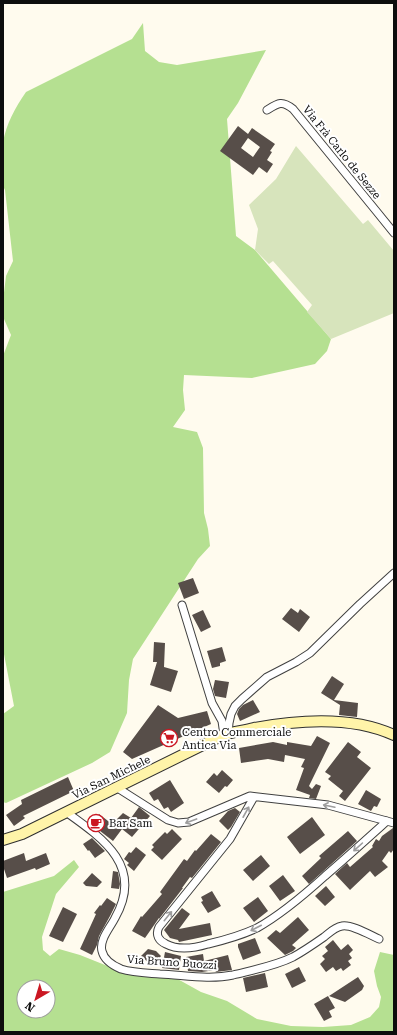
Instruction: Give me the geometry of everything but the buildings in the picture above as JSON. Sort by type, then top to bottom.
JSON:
[{"type":"main road","name":"Via San Michele","points":[[3,840],[22,834],[226,734],[274,725],[326,722],[361,724],[394,735]]},
{"type":"street","name":"Via Frà Carlo de Sezze","points":[[266,110],[280,103],[293,109],[394,233]]},
{"type":"street","points":[[226,734],[231,714],[235,706],[242,698],[267,677],[310,653],[394,573]]},
{"type":"street","points":[[182,605],[212,703],[222,721],[226,734]]},
{"type":"street","points":[[116,787],[168,820],[178,823],[189,822],[250,796],[328,805],[391,822]]},
{"type":"street","points":[[254,797],[237,828],[226,844],[159,927],[158,936],[164,943],[178,948],[194,947],[236,936],[257,928],[302,896],[391,822]]},
{"type":"street","name":"Via Bruno Buozzi","points":[[66,812],[103,841],[118,859],[123,869],[125,885],[122,900],[118,912],[105,935],[102,947],[104,957],[117,967],[133,972],[219,977],[282,962],[299,954],[341,926],[352,928],[379,939]]},
{"type":"green space","points":[[143,23],[145,51],[159,62],[177,65],[266,50],[238,103],[227,119],[236,236],[255,250],[331,339],[327,351],[315,364],[252,378],[184,375],[183,390],[185,410],[173,427],[197,432],[203,448],[204,513],[210,546],[198,559],[133,659],[129,680],[127,713],[110,752],[92,763],[6,803],[3,802],[3,714],[14,706],[3,649],[3,356],[11,335],[4,319],[3,301],[6,276],[13,261],[5,190],[3,186],[3,143],[6,129],[18,104],[26,92],[132,39]]},
{"type":"green space","points":[[296,146],[363,224],[368,220],[394,251],[394,313],[331,339],[307,312],[312,305],[273,261],[269,264],[255,250],[258,229],[249,205],[276,179]]},
{"type":"green space","points":[[74,860],[79,867],[56,894],[42,937],[43,950],[50,956],[59,949],[80,955],[115,969],[174,977],[201,992],[227,1001],[257,1019],[291,1026],[323,1027],[351,1025],[370,1017],[379,1007],[381,997],[374,971],[380,952],[394,955],[394,1032],[3,1032],[3,892],[54,876]]},
{"type":"place","name":"Centro Commerciale Antica Via","points":[[169,738]]},
{"type":"place","name":"Bar Sam","points":[[96,823]]}]
